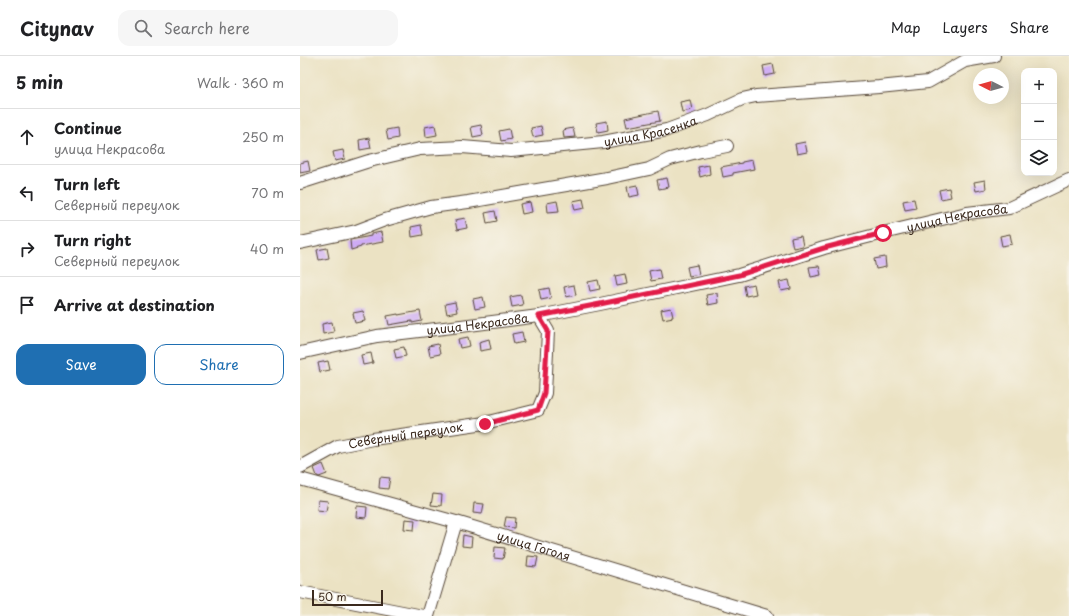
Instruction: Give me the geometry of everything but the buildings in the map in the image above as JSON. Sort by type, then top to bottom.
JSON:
[{"type":"street","name":"улица Красенка","points":[[300,183],[369,162],[420,149],[462,147],[511,151],[603,142],[667,130],[708,115],[742,99],[756,96],[879,88],[928,82],[965,61],[994,56]]},
{"type":"street","points":[[300,243],[356,231],[385,220],[431,207],[607,178],[649,169],[670,159],[727,146]]},
{"type":"street","name":"улица Некрасова","points":[[300,353],[377,336],[539,316],[739,275],[824,248],[883,233],[967,213],[1009,208],[1069,180]]},
{"type":"street","name":"Северный переулок","points":[[300,467],[338,446],[372,438],[485,424],[538,410],[544,393],[548,331],[539,316]]},
{"type":"street","name":"улица Гоголя","points":[[300,479],[456,522],[764,616]]},
{"type":"street","points":[[428,616],[456,522]]},
{"type":"street","points":[[300,592],[422,616]]},
{"type":"route","points":[[485,424],[538,410],[544,393],[548,331],[539,316],[739,275],[824,248],[883,233]]}]
